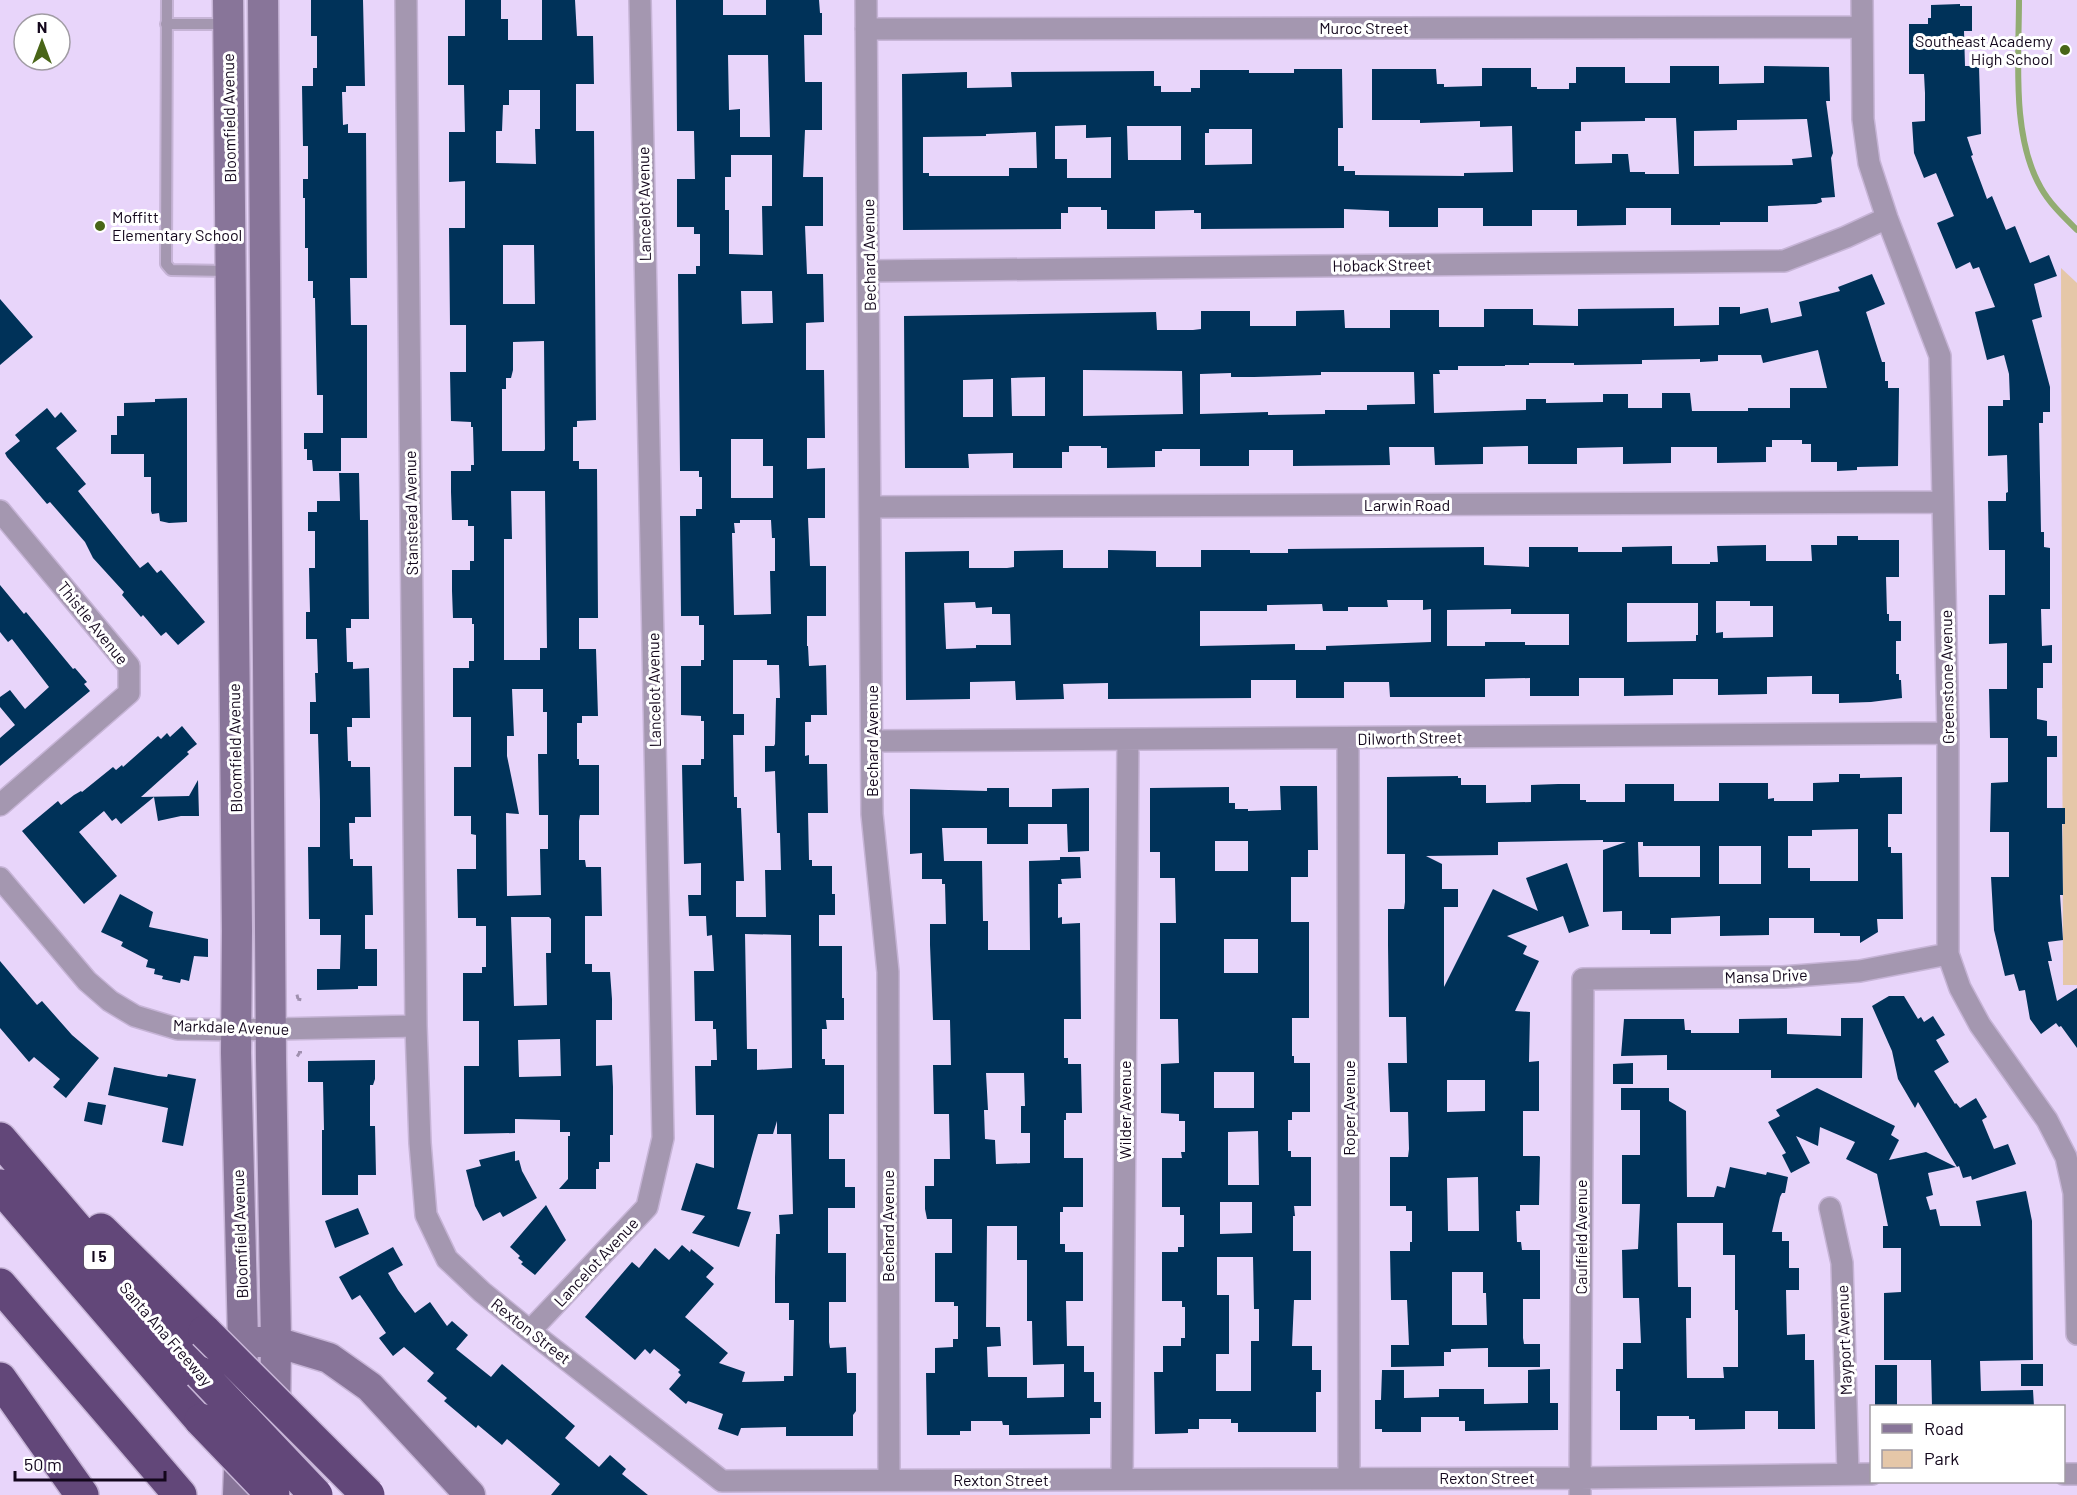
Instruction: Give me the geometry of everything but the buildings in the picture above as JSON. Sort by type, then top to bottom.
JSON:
[{"type":"highway","points":[[0,1137],[81,1210],[369,1495]]},
{"type":"highway","name":"Santa Ana Freeway","points":[[0,1137],[200,1373],[316,1495]]},
{"type":"highway","points":[[0,1186],[201,1420],[273,1495]]},
{"type":"highway","points":[[0,1285],[180,1495]]},
{"type":"highway","points":[[0,1379],[82,1495]]},
{"type":"main road","points":[[228,12],[263,12]]},
{"type":"main road","name":"Bloomfield Avenue","points":[[228,12],[238,1170],[243,1341],[238,1495]]},
{"type":"main road","name":"Bloomfield Avenue","points":[[263,12],[271,1029],[276,1342],[273,1495]]},
{"type":"main road","points":[[243,1341],[276,1342],[329,1358],[370,1387],[470,1495]]},
{"type":"street","name":"Stanstead Avenue","points":[[406,0],[416,1026]]},
{"type":"street","name":"Lancelot Avenue","points":[[530,1331],[647,1207],[663,1138],[640,0]]},
{"type":"street","name":"Bechard Avenue","points":[[866,0],[872,814],[888,972],[889,1480]]},
{"type":"street","name":"Greenstone Avenue","points":[[1862,0],[1863,119],[1869,163],[1887,218],[1940,356],[1948,733],[1948,954],[1959,988],[1980,1025],[2047,1120],[2066,1157],[2074,1193],[2077,1334]]},
{"type":"street","name":"Muroc Street","points":[[867,29],[1862,27]]},
{"type":"street","name":"Hoback Street","points":[[869,271],[1784,261],[1887,218]]},
{"type":"street","name":"Larwin Road","points":[[871,507],[1943,502]]},
{"type":"street","name":"Thistle Avenue","points":[[0,511],[129,666],[129,693],[0,804]]},
{"type":"street","name":"Dilworth Street","points":[[872,741],[1948,733]]},
{"type":"street","name":"Roper Avenue","points":[[1348,738],[1349,1478]]},
{"type":"street","name":"Wilder Avenue","points":[[1122,1479],[1128,740]]},
{"type":"street","name":"Markdale Avenue","points":[[0,878],[87,981],[110,1001],[135,1016],[178,1029],[416,1026]]},
{"type":"street","name":"Mansa Drive","points":[[1583,979],[1783,977],[1860,971],[1948,954]]},
{"type":"street","name":"Caulfield Avenue","points":[[1580,1486],[1583,979]]},
{"type":"street","name":"Rexton Street","points":[[416,1026],[420,1143],[426,1215],[447,1259],[482,1292],[530,1331],[722,1481],[1349,1478],[1580,1486],[1870,1473]]},
{"type":"street","name":"Mayport Avenue","points":[[1830,1208],[1842,1263],[1848,1473]]},
{"type":"lane","points":[[167,0],[166,264],[171,270],[231,271]]},
{"type":"lane","points":[[166,24],[228,12]]},
{"type":"green space","points":[[2061,268],[2077,283],[2077,985],[2063,985]]},
{"type":"waterway","points":[[2019,0],[2019,96],[2025,145],[2031,167],[2041,188],[2053,205],[2077,230]]},
{"type":"place","name":"Southeast Academy High School","points":[[2065,50]]},
{"type":"place","name":"Moffitt Elementary School","points":[[100,226]]}]
